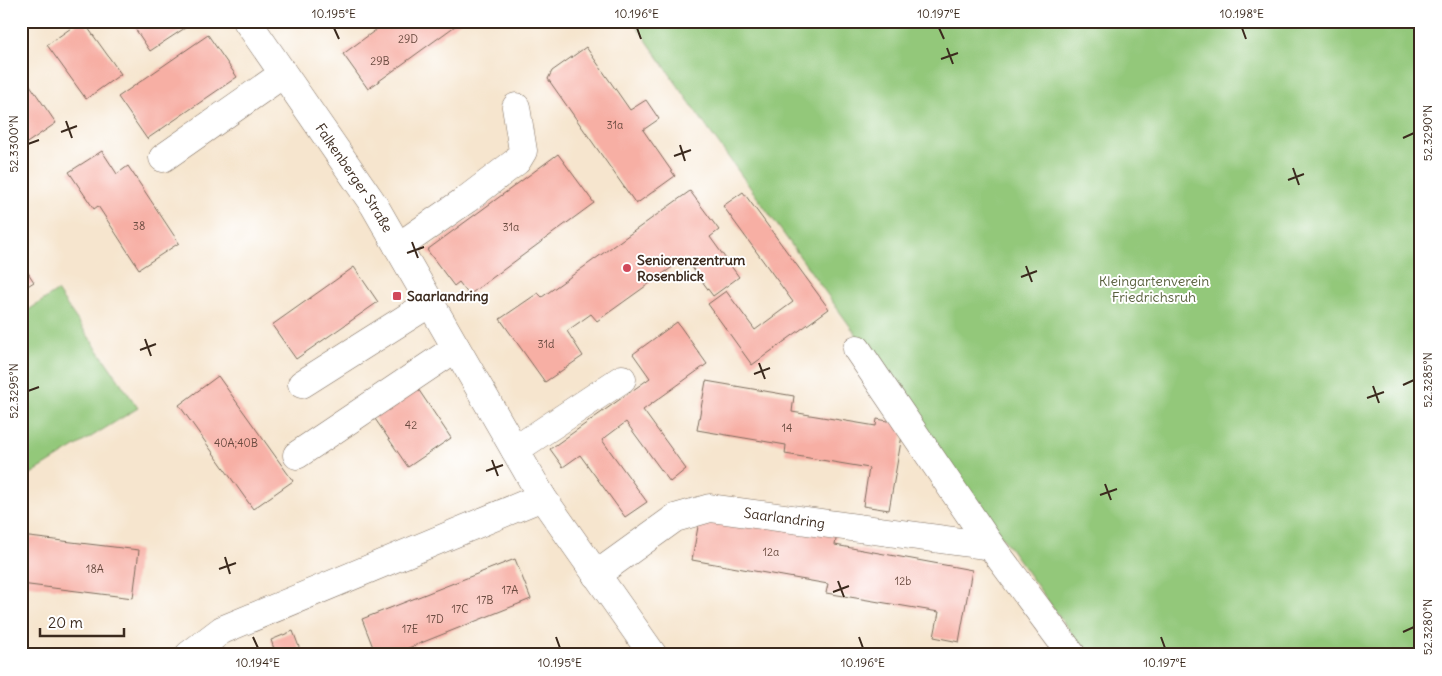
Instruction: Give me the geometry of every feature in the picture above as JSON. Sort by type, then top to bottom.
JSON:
[{"type":"street","name":"Falkenberger Straße","points":[[247,21],[374,205],[542,497]]},
{"type":"street","points":[[163,158],[283,74]]},
{"type":"street","points":[[398,247],[517,161],[523,151],[516,107]]},
{"type":"street","points":[[302,384],[430,303]]},
{"type":"street","points":[[298,455],[456,348]]},
{"type":"street","points":[[857,349],[991,546],[1072,655]]},
{"type":"street","points":[[515,450],[622,379]]},
{"type":"street","points":[[189,655],[222,630],[542,497],[653,655]]},
{"type":"street","name":"Saarlandring","points":[[596,575],[675,518],[710,508],[991,546]]},
{"type":"green space","name":"Kleingartenverein Friedrichsruh","points":[[633,21],[1421,21],[1421,655],[1087,655],[708,129]]},
{"type":"green space","points":[[57,291],[138,408],[21,480],[21,315]]},
{"type":"building","points":[[83,21],[121,74],[86,99],[47,45]]},
{"type":"building","points":[[130,21],[185,21],[188,26],[150,51]]},
{"type":"building","points":[[388,21],[462,21],[368,89],[343,54]]},
{"type":"building","points":[[208,35],[237,77],[147,139],[118,97]]},
{"type":"building","points":[[586,47],[630,110],[646,100],[659,119],[643,130],[675,176],[636,204],[548,79],[552,71]]},
{"type":"building","points":[[21,72],[56,123],[21,147]]},
{"type":"building","points":[[102,151],[117,174],[128,166],[179,243],[139,269],[98,206],[94,209],[69,172]]},
{"type":"building","points":[[558,154],[594,203],[469,295],[459,282],[454,286],[427,250]]},
{"type":"building","name":"Seniorenzentrum Rosenblick","points":[[690,191],[719,230],[710,237],[739,277],[713,296],[685,258],[597,321],[591,314],[567,331],[583,356],[545,382],[500,319],[538,293],[542,297]]},
{"type":"building","points":[[743,192],[829,309],[752,365],[708,304],[726,291],[755,330],[793,302],[723,206]]},
{"type":"building","points":[[21,262],[34,282],[21,290]]},
{"type":"building","points":[[354,267],[378,302],[296,359],[272,325]]},
{"type":"building","points":[[677,322],[707,364],[643,410],[686,469],[670,482],[626,422],[602,440],[647,502],[625,517],[580,455],[563,467],[550,449],[650,378],[633,354]]},
{"type":"building","points":[[218,376],[293,481],[253,509],[179,405]]},
{"type":"building","points":[[706,381],[794,396],[792,412],[876,426],[877,419],[904,424],[889,510],[863,506],[869,468],[785,454],[786,445],[697,430]]},
{"type":"building","points":[[414,383],[451,438],[408,467],[371,413]]},
{"type":"building","points":[[701,510],[837,534],[835,545],[972,570],[959,642],[934,637],[939,612],[826,593],[828,584],[692,560]]},
{"type":"building","points":[[21,536],[139,550],[133,598],[21,584]]},
{"type":"building","points":[[515,559],[531,599],[391,655],[376,655],[362,619]]},
{"type":"building","points":[[293,631],[302,655],[276,655],[271,640]]},
{"type":"place","name":"Seniorenzentrum Rosenblick","points":[[627,268]]},
{"type":"place","name":"Saarlandring","points":[[397,296]]}]
